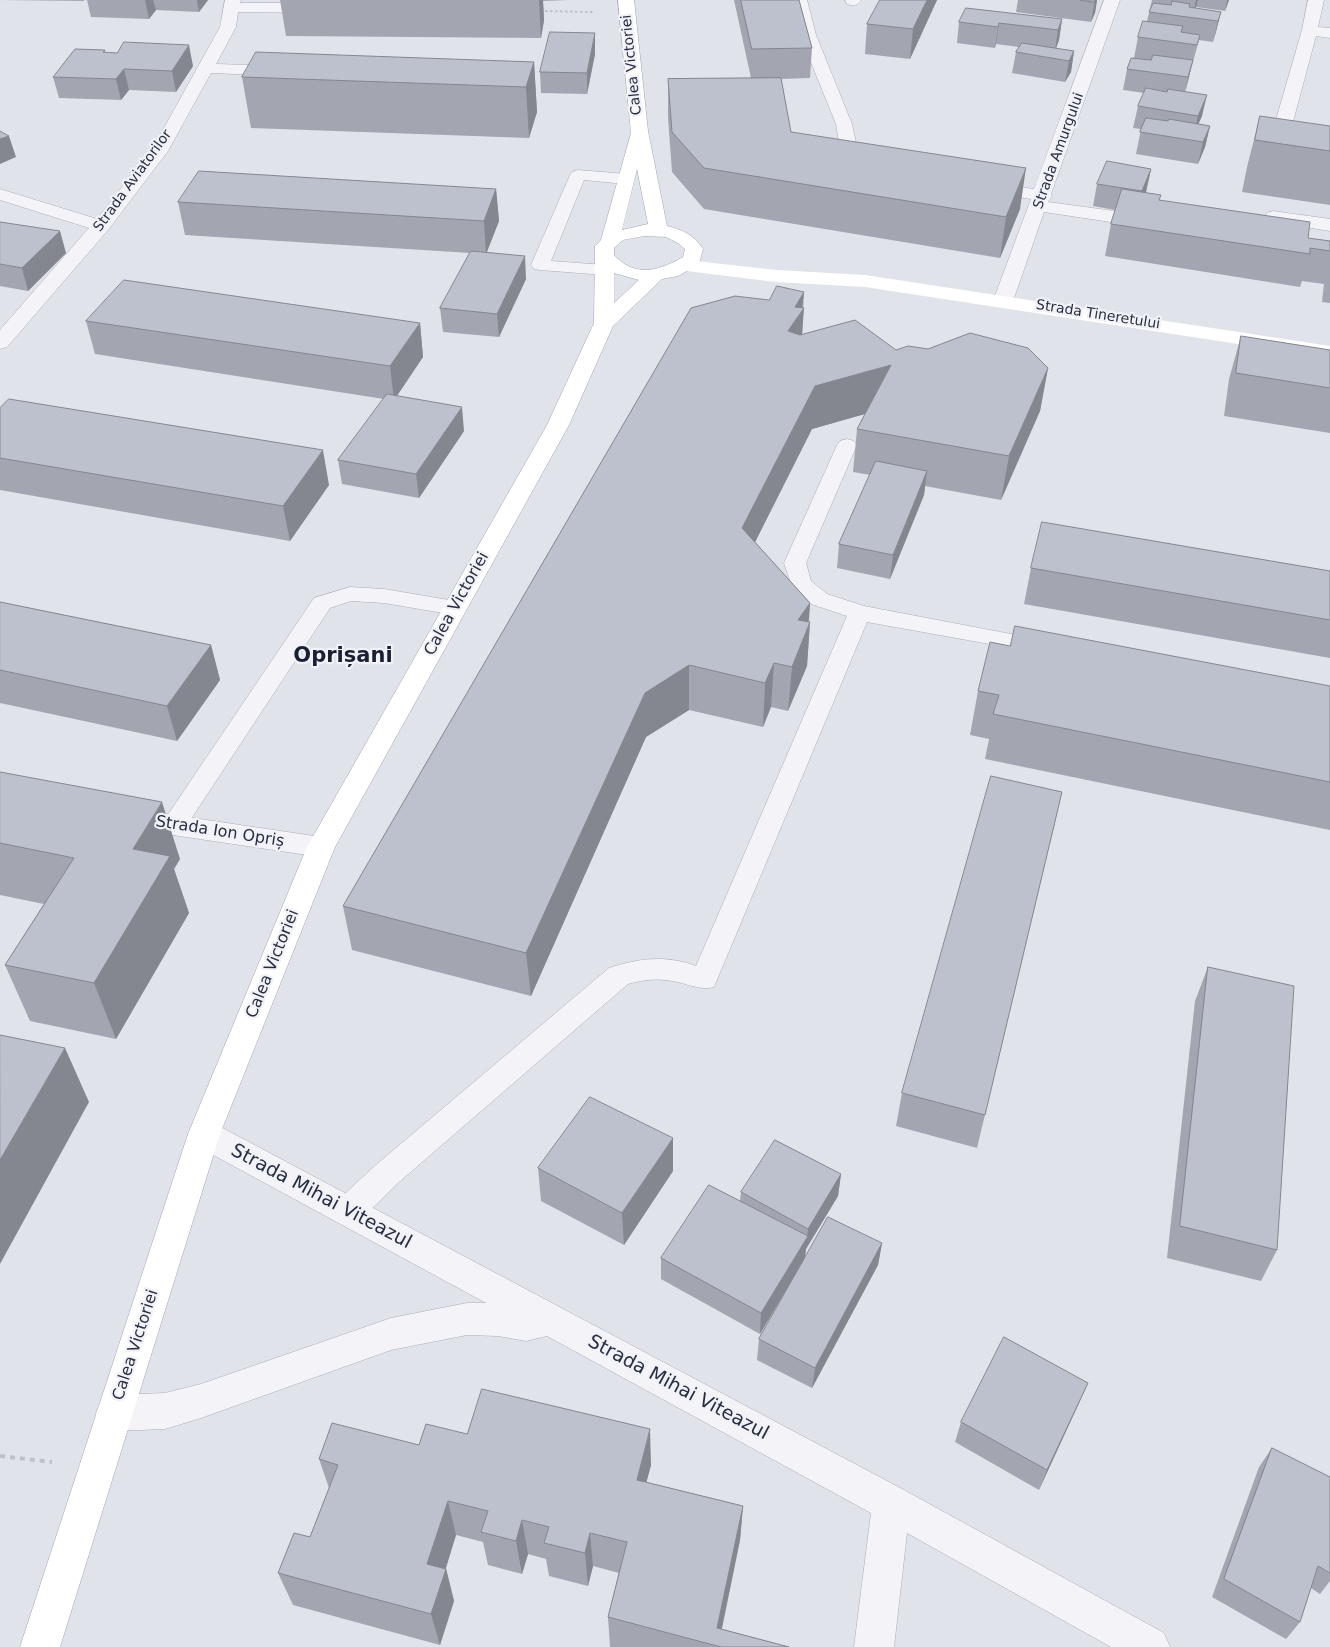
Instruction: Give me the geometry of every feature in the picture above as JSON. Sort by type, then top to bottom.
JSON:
[{"type":"main road","name":"Calea Victoriei","points":[[626,6],[638,131],[658,230]]},
{"type":"main road","name":"Calea Victoriei","points":[[604,323],[605,265],[602,253],[604,246],[610,240],[638,131]]},
{"type":"main road","points":[[610,240],[631,231],[658,230],[682,237],[689,242],[690,257],[713,251]]},
{"type":"main road","name":"Calea Victoriei","points":[[605,265],[625,272],[656,275],[678,270],[690,257]]},
{"type":"main road","name":"Strada Tineretului","points":[[690,257],[776,276],[865,281],[1003,300],[1330,352]]},
{"type":"main road","name":"Strada Tineretului","points":[[781,258],[865,281]]},
{"type":"main road","name":"Calea Victoriei","points":[[40,1647],[204,1134],[321,847],[558,425],[604,323],[656,275]]},
{"type":"street","points":[[799,0],[808,35],[844,124],[852,166],[880,170]]},
{"type":"street","name":"Strada Amurgului","points":[[1003,300],[1041,201],[1112,0]]},
{"type":"street","points":[[1278,144],[1310,30],[1316,0]]},
{"type":"street","points":[[232,4],[332,9]]},
{"type":"street","name":"Strada Aviatorilor","points":[[0,342],[101,226],[162,147],[228,27],[232,4]]},
{"type":"street","points":[[1310,30],[1330,33]]},
{"type":"street","points":[[206,68],[302,72]]},
{"type":"street","points":[[966,184],[1041,201],[1166,224]]},
{"type":"street","points":[[0,194],[101,226]]},
{"type":"street","points":[[1269,217],[1330,226]]},
{"type":"street","name":"Strada Ion Opriș","points":[[106,815],[321,847]]},
{"type":"street","name":"Strada Mihai Viteazul","points":[[204,1134],[891,1503],[1150,1647]]},
{"type":"street","points":[[114,1413],[165,1411],[201,1401],[391,1334],[467,1319],[498,1320],[526,1325],[536,1324],[545,1317]]},
{"type":"street","points":[[874,1647],[891,1503]]},
{"type":"lane","points":[[605,265],[540,265],[578,175],[626,179]]},
{"type":"lane","points":[[847,445],[794,563],[801,584],[819,599],[860,613],[1066,651]]},
{"type":"lane","points":[[174,825],[322,603],[350,594],[384,596],[456,608]]},
{"type":"lane","points":[[348,1211],[388,1173],[619,976],[640,969],[680,970],[704,978],[860,613]]},
{"type":"path","points":[[533,11],[626,6]]},
{"type":"path","points":[[0,1456],[97,1467]]},
{"type":"building","points":[[741,0],[799,0],[812,48],[752,49]]},
{"type":"building","points":[[880,0],[927,0],[913,29],[867,24]]},
{"type":"building","points":[[1172,1],[1190,4],[1189,7],[1221,12],[1218,21],[1149,12],[1153,3],[1171,5]]},
{"type":"building","points":[[966,8],[1062,19],[1058,30],[999,23],[998,27],[959,22]]},
{"type":"building","points":[[1143,21],[1183,26],[1181,32],[1200,35],[1197,45],[1138,37]]},
{"type":"building","points":[[550,32],[595,33],[587,73],[540,72]]},
{"type":"building","points":[[124,42],[189,45],[172,71],[124,69],[116,79],[53,77],[75,49],[105,50],[103,52],[117,53]]},
{"type":"building","points":[[1022,43],[1074,51],[1069,61],[1016,52]]},
{"type":"building","points":[[256,52],[534,62],[526,87],[242,77]]},
{"type":"building","points":[[1153,55],[1193,60],[1188,77],[1127,69],[1131,58],[1151,60]]},
{"type":"building","points":[[781,78],[791,132],[1026,168],[1006,217],[704,168],[672,132],[668,79]]},
{"type":"building","points":[[1146,88],[1167,92],[1168,89],[1207,95],[1198,116],[1138,106]]},
{"type":"building","points":[[1260,116],[1330,126],[1330,151],[1255,140]]},
{"type":"building","points":[[1146,118],[1168,121],[1169,119],[1210,126],[1203,142],[1140,132]]},
{"type":"building","points":[[0,131],[9,136],[0,139]]},
{"type":"building","points":[[1107,161],[1151,169],[1142,191],[1097,184]]},
{"type":"building","points":[[199,171],[496,189],[484,221],[178,202]]},
{"type":"building","points":[[1122,189],[1161,195],[1159,200],[1310,222],[1308,238],[1330,241],[1330,251],[1310,248],[1310,254],[1111,224]]},
{"type":"building","points":[[0,222],[60,231],[22,268],[0,264]]},
{"type":"building","points":[[471,251],[525,256],[497,314],[440,308]]},
{"type":"building","points":[[124,280],[420,323],[390,366],[86,321]]},
{"type":"building","points":[[777,286],[804,292],[795,307],[804,308],[788,331],[800,335],[855,320],[896,350],[908,346],[928,349],[970,333],[1028,348],[1048,368],[1009,456],[857,429],[891,365],[815,386],[742,528],[810,603],[798,620],[810,622],[792,667],[774,663],[765,683],[689,665],[645,693],[526,953],[343,906],[691,308],[735,296],[769,300]]},
{"type":"building","points":[[1241,336],[1330,350],[1330,388],[1236,373]]},
{"type":"building","points":[[387,394],[462,407],[416,474],[338,460]]},
{"type":"building","points":[[9,399],[323,450],[283,506],[0,458],[0,408]]},
{"type":"building","points":[[876,461],[927,471],[893,555],[839,544]]},
{"type":"building","points":[[1042,522],[1330,571],[1330,620],[1031,568]]},
{"type":"building","points":[[0,602],[211,645],[167,706],[0,670]]},
{"type":"building","points":[[1015,626],[1330,686],[1330,782],[993,714],[999,695],[978,691],[990,642],[1010,646]]},
{"type":"building","points":[[0,772],[162,802],[133,849],[170,856],[94,983],[5,965],[74,858],[0,843]]},
{"type":"building","points":[[991,776],[1062,792],[985,1115],[902,1093]]},
{"type":"building","points":[[1208,967],[1294,986],[1277,1250],[1180,1226]]},
{"type":"building","points":[[0,1035],[65,1048],[0,1160]]},
{"type":"building","points":[[590,1097],[673,1138],[622,1213],[538,1168]]},
{"type":"building","points":[[775,1140],[841,1174],[808,1229],[741,1192]]},
{"type":"building","points":[[709,1185],[808,1236],[761,1313],[661,1258]]},
{"type":"building","points":[[828,1217],[882,1243],[815,1368],[759,1339]]},
{"type":"building","points":[[1004,1337],[1088,1383],[1047,1470],[961,1422]]},
{"type":"building","points":[[482,1389],[650,1429],[637,1480],[743,1506],[717,1628],[789,1647],[721,1647],[608,1617],[627,1542],[590,1533],[585,1553],[544,1543],[549,1527],[522,1520],[516,1541],[481,1532],[488,1511],[448,1501],[427,1564],[446,1569],[431,1614],[278,1573],[294,1533],[310,1537],[338,1465],[319,1459],[332,1423],[419,1445],[426,1424],[467,1434]]},
{"type":"building","points":[[1272,1448],[1330,1477],[1330,1573],[1318,1566],[1300,1622],[1224,1579]]},
{"type":"district","name":"Oprișani","points":[[343,657]]}]
